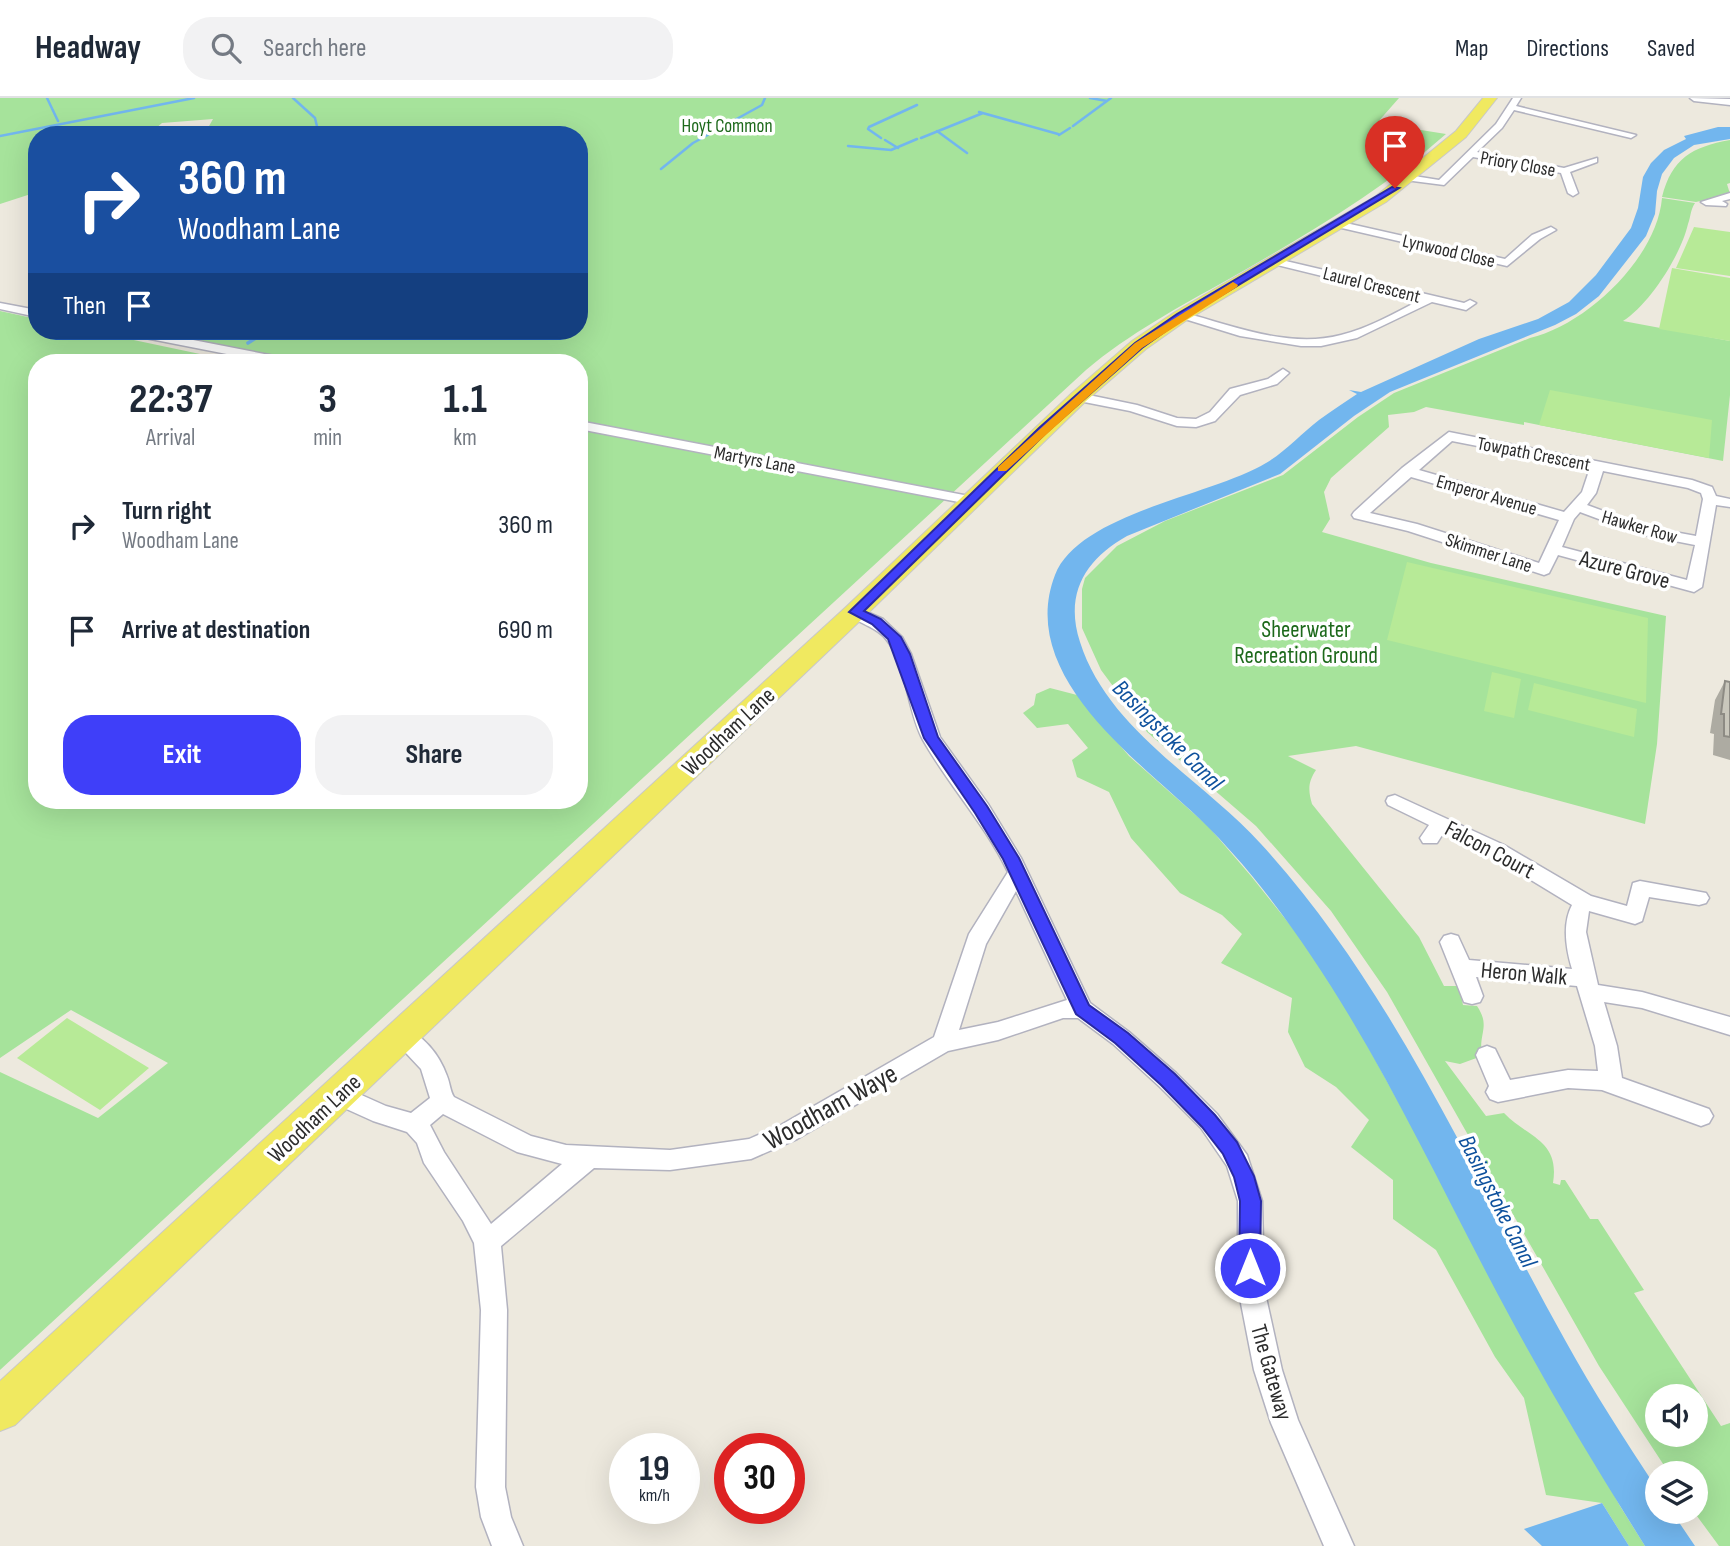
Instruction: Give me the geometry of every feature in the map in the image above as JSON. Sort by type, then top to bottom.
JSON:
[{"type":"main road","name":"Woodham Lane","points":[[0,1410],[855,612],[1079,397],[1139,345],[1181,316],[1381,199],[1471,123],[1490,98]]},
{"type":"street","points":[[1689,110],[1692,98],[1730,102]]},
{"type":"street","points":[[1471,123],[1499,127],[1514,102],[1632,135]]},
{"type":"street","name":"Priory Close","points":[[1409,178],[1441,183],[1499,127]]},
{"type":"street","name":"Priory Close","points":[[1471,154],[1566,172],[1594,160]]},
{"type":"street","name":"Priory Close","points":[[1566,172],[1573,193]]},
{"type":"street","points":[[1723,205],[1706,202],[1730,196]]},
{"type":"street","name":"Lynwood Close","points":[[1337,224],[1507,263],[1536,237],[1551,230]]},
{"type":"street","name":"Laurel Crescent","points":[[1273,261],[1466,307],[1469,303]]},
{"type":"street","name":"Laurel Crescent","points":[[1181,316],[1265,338],[1321,341],[1341,339],[1380,324],[1430,299]]},
{"type":"street","points":[[0,306],[28,312]]},
{"type":"street","points":[[175,340],[245,354]]},
{"type":"street","points":[[1079,397],[1179,422],[1198,422],[1214,416],[1228,396],[1236,391],[1277,381],[1283,373]]},
{"type":"street","name":"Martyrs Lane","points":[[588,427],[931,494],[973,496]]},
{"type":"street","name":"Towpath Crescent","points":[[1359,514],[1449,436],[1700,486],[1707,490],[1710,499],[1730,503]]},
{"type":"street","name":"Skimmer Lane","points":[[1359,514],[1412,527],[1544,570],[1572,512],[1590,493],[1598,466]]},
{"type":"street","name":"Emperor Avenue","points":[[1407,471],[1572,512]]},
{"type":"street","name":"Hawker Row","points":[[1572,512],[1644,531],[1703,542],[1710,499]]},
{"type":"street","name":"Azure Grove","points":[[1553,549],[1694,587],[1703,542]]},
{"type":"street","name":"The Gateway","points":[[855,612],[877,622],[894,637],[903,654],[931,738],[981,809],[1018,872],[1082,1009],[1121,1038],[1168,1080],[1209,1121],[1238,1162],[1250,1201],[1251,1288],[1268,1370],[1285,1423],[1339,1546]]},
{"type":"street","name":"Falcon Court","points":[[1397,800],[1435,831],[1497,850],[1584,902],[1635,916],[1640,888],[1699,898]]},
{"type":"street","points":[[942,1043],[951,1027],[968,964],[981,930],[1018,872]]},
{"type":"street","points":[[1584,902],[1578,913],[1576,932],[1606,1046],[1611,1084]]},
{"type":"street","name":"Heron Walk","points":[[1451,942],[1472,996]]},
{"type":"street","name":"Heron Walk","points":[[1462,968],[1589,985],[1730,1026]]},
{"type":"street","name":"Woodham Waye","points":[[442,1101],[526,1145],[565,1155],[670,1160],[751,1149],[789,1132],[942,1043],[999,1031],[1063,1009],[1082,1009]]},
{"type":"street","points":[[401,1036],[419,1048],[427,1058],[434,1071],[442,1101],[415,1124]]},
{"type":"street","points":[[1487,1055],[1500,1091],[1568,1079],[1611,1084],[1701,1116]]},
{"type":"street","points":[[339,1095],[381,1114],[415,1124],[426,1138],[433,1156],[472,1213],[487,1242],[494,1312],[491,1489],[497,1522],[508,1546]]},
{"type":"street","points":[[487,1242],[589,1157]]},
{"type":"green space","name":"Hoyt Common","points":[[0,98],[1399,98],[1377,123],[1446,134],[1395,175],[1342,212],[1155,321],[1086,370],[0,1370],[0,1072],[98,1118],[168,1063],[71,1010],[0,1058],[0,311],[28,317],[28,340],[134,340],[200,354],[28,354],[28,809],[588,809],[588,354],[263,354],[192,340],[588,340],[588,126],[209,126],[213,119],[162,123],[158,126],[28,126],[28,195],[0,204]]},
{"type":"green space","points":[[1730,140],[1730,183],[1727,184],[1730,194],[1696,202],[1662,197],[1672,173],[1686,156],[1705,146]]},
{"type":"green space","name":"Sheerwater Recreation Ground","points":[[1662,198],[1695,203],[1679,250],[1663,278],[1633,314],[1623,321],[1730,341],[1730,395],[1723,461],[1524,422],[1524,425],[1426,407],[1414,412],[1388,415],[1389,427],[1331,478],[1324,492],[1330,519],[1322,532],[1431,563],[1666,616],[1657,744],[1645,824],[1356,746],[1288,756],[1316,770],[1310,786],[1312,804],[1419,937],[1444,986],[1459,986],[1463,1005],[1477,1006],[1481,1013],[1484,1025],[1482,1056],[1460,1064],[1445,1061],[1486,1116],[1504,1113],[1547,1149],[1552,1157],[1553,1183],[1560,1185],[1561,1180],[1565,1180],[1590,1219],[1598,1219],[1644,1290],[1634,1293],[1694,1384],[1645,1384],[1645,1436],[1599,1366],[1387,992],[1331,911],[1256,826],[1147,732],[1101,670],[1082,628],[1082,589],[1085,578],[1117,546],[1165,521],[1283,475],[1394,393],[1552,331],[1574,319],[1615,286],[1647,243],[1657,221]]},
{"type":"green space","points":[[1694,227],[1730,232],[1730,276],[1676,268]]},
{"type":"green space","points":[[1672,268],[1730,278],[1730,341],[1659,329]]},
{"type":"green space","points":[[1550,390],[1712,420],[1709,458],[1539,425]]},
{"type":"green space","points":[[1407,562],[1648,618],[1646,703],[1387,640]]},
{"type":"green space","points":[[1492,672],[1521,679],[1514,718],[1484,711]]},
{"type":"green space","points":[[1534,683],[1637,709],[1634,737],[1528,710]]},
{"type":"green space","points":[[1050,688],[1077,695],[1129,756],[1208,826],[1299,936],[1343,1001],[1620,1506],[1645,1546],[1629,1546],[1602,1503],[1546,1495],[1524,1398],[1495,1357],[1436,1250],[1393,1219],[1393,1180],[1351,1147],[1369,1120],[1336,1087],[1305,1067],[1288,1032],[1292,998],[1221,963],[1242,934],[1222,915],[1180,893],[1131,838],[1109,792],[1077,777],[1072,760],[1088,748],[1068,724],[1037,728],[1023,713],[1034,705],[1036,694]]},
{"type":"green space","points":[[67,1018],[149,1068],[100,1110],[17,1058]]},
{"type":"green space","points":[[1708,1406],[1721,1426],[1730,1423],[1730,1546],[1719,1546],[1703,1524],[1708,1524],[1708,1461],[1661,1461],[1652,1447],[1708,1447]]},
{"type":"water","name":"Basingstoke Canal","points":[[1718,127],[1730,127],[1730,139],[1694,145],[1674,158],[1662,174],[1655,214],[1646,236],[1599,296],[1576,314],[1390,392],[1354,416],[1280,474],[1127,536],[1100,555],[1090,567],[1082,579],[1075,608],[1080,642],[1093,673],[1112,702],[1159,752],[1261,844],[1308,900],[1351,959],[1390,1020],[1427,1083],[1576,1359],[1645,1470],[1645,1524],[1680,1524],[1695,1546],[1645,1546],[1542,1375],[1392,1091],[1328,981],[1292,928],[1237,858],[1093,717],[1069,684],[1053,650],[1048,613],[1055,575],[1069,554],[1090,536],[1149,508],[1242,475],[1266,463],[1319,420],[1357,394],[1349,390],[1361,392],[1479,339],[1538,319],[1569,302],[1596,275],[1631,228],[1638,208],[1643,177],[1651,163],[1664,150],[1686,139],[1684,136]]},
{"type":"water","points":[[1602,1503],[1629,1546],[1542,1546],[1524,1529]]},
{"type":"building","points":[[1725,681],[1730,682],[1730,737],[1724,736],[1724,714],[1721,714]]},
{"type":"waterway","points":[[47,98],[58,121]]},
{"type":"waterway","points":[[51,126],[194,98]]},
{"type":"waterway","points":[[293,98],[315,118],[317,126]]},
{"type":"waterway","points":[[661,169],[693,143],[762,105],[765,98]]},
{"type":"waterway","points":[[1090,98],[1107,101]]},
{"type":"waterway","points":[[1107,101],[1111,98]]},
{"type":"waterway","points":[[1073,126],[1107,101]]},
{"type":"waterway","points":[[881,138],[868,129],[869,127],[917,105]]},
{"type":"waterway","points":[[937,131],[983,113]]},
{"type":"waterway","points":[[983,113],[1058,134]]},
{"type":"waterway","points":[[1059,135],[1070,128]]},
{"type":"waterway","points":[[0,136],[28,131]]},
{"type":"waterway","points":[[921,138],[937,131]]},
{"type":"waterway","points":[[937,131],[967,153]]},
{"type":"waterway","points":[[897,147],[917,139]]},
{"type":"waterway","points":[[885,140],[897,147]]},
{"type":"waterway","points":[[848,146],[891,150],[897,147]]},
{"type":"waterway","points":[[248,343],[253,340]]},
{"type":"slow traffic","points":[[1002,469],[1139,345],[1233,285]]},
{"type":"route","points":[[1250,1268],[1250,1201],[1244,1176],[1230,1148],[1209,1121],[1168,1080],[1121,1038],[1082,1009],[1011,858],[981,809],[931,738],[903,654],[894,637],[877,622],[855,612],[1043,430],[1139,345],[1181,316],[1381,199],[1395,188]]}]
